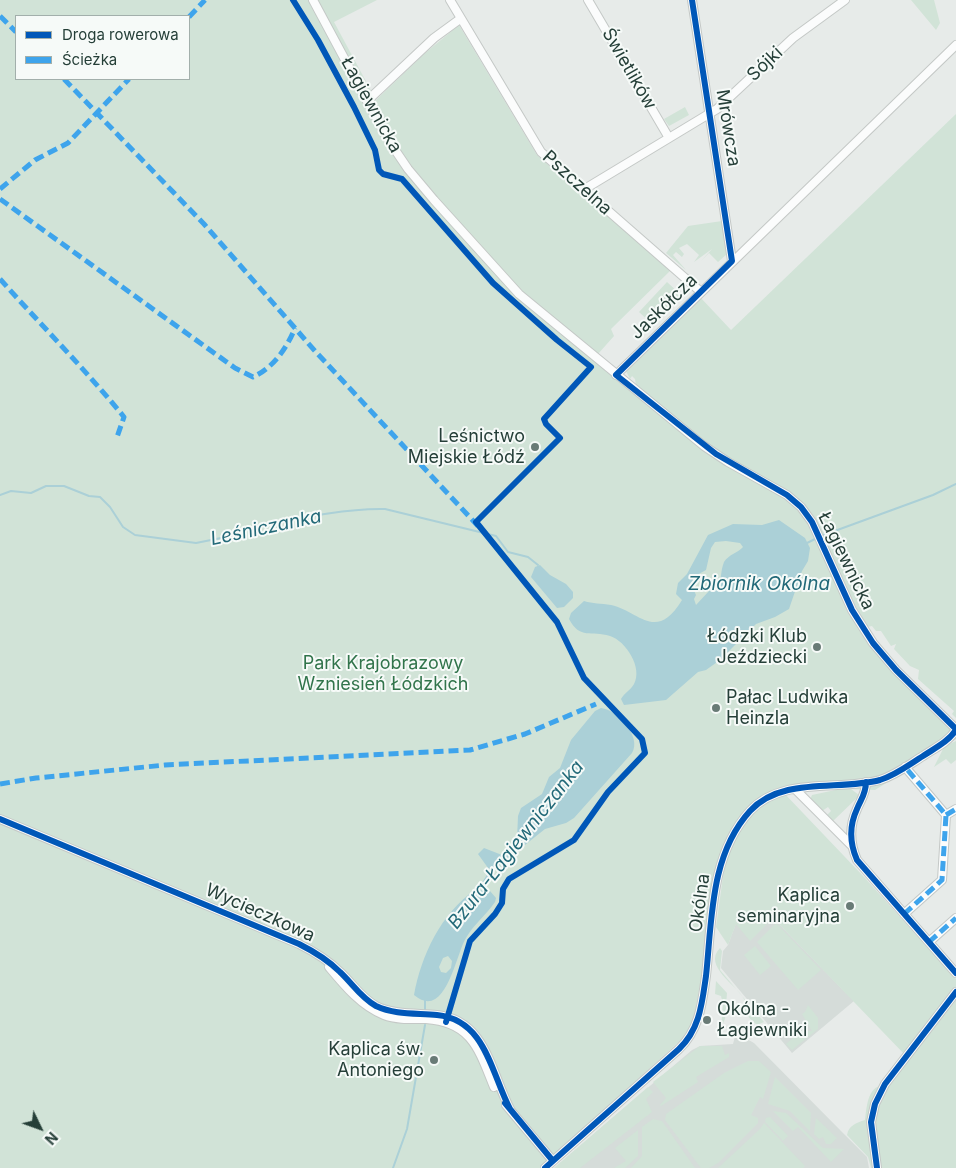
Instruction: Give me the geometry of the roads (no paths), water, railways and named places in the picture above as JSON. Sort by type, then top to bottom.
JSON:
[{"type":"street","name":"Łagiewnicka","points":[[313,0],[387,138],[408,169],[499,274],[519,294],[716,454],[796,501],[806,513],[817,532],[852,610],[873,643],[896,670],[948,719],[956,730]]},
{"type":"street","name":"Pszczelna","points":[[450,0],[540,152],[701,292]]},
{"type":"street","name":"Świetlików","points":[[588,0],[669,138]]},
{"type":"street","name":"Mrówcza","points":[[692,0],[732,261]]},
{"type":"street","name":"Sójki","points":[[583,190],[710,113],[793,38],[845,0]]},
{"type":"street","points":[[367,101],[434,38],[460,19]]},
{"type":"street","name":"Jaskółcza","points":[[616,374],[956,45]]},
{"type":"street","name":"Okólna","points":[[545,1168],[678,1049],[690,1035],[701,1008],[717,881],[726,847],[740,824],[756,806],[772,795],[795,789],[866,782],[889,777],[945,741],[956,730]]},
{"type":"street","points":[[904,914],[942,880],[946,815],[905,767]]},
{"type":"street","points":[[852,846],[853,822],[865,794],[866,782]]},
{"type":"street","points":[[795,789],[852,846],[862,868],[956,973]]},
{"type":"street","points":[[946,815],[956,809]]},
{"type":"street","name":"Wycieczkowa","points":[[0,819],[293,941],[320,957],[357,998],[375,1012],[396,1018],[438,1020],[462,1030],[480,1051],[495,1089],[553,1161]]},
{"type":"street","points":[[929,942],[956,918]]},
{"type":"street","points":[[877,1168],[871,1122],[875,1104],[885,1084],[956,992]]},
{"type":"water","name":"Zbiornik Okólna","points":[[779,520],[805,538],[810,548],[808,561],[802,571],[789,609],[756,624],[720,660],[706,670],[698,672],[666,700],[624,705],[621,699],[633,686],[636,678],[635,663],[627,649],[622,643],[610,636],[577,630],[569,619],[571,613],[584,601],[621,608],[647,621],[664,620],[673,613],[682,600],[676,594],[678,583],[687,574],[708,535],[733,524],[762,525]],"holes":[[[715,542],[740,543],[743,547],[724,562],[717,590],[709,591],[696,605],[694,599],[696,595],[691,584],[695,576],[706,570],[711,548]]]},
{"type":"water","points":[[540,565],[550,575],[566,584],[573,592],[573,598],[564,607],[557,608],[531,577],[535,567]]},
{"type":"water","points":[[601,708],[608,710],[627,725],[634,739],[632,753],[574,818],[566,823],[545,829],[491,872],[478,854],[484,848],[502,855],[517,839],[518,816],[521,808],[542,794],[549,777],[560,768],[571,740],[595,711]]},
{"type":"water","points":[[475,890],[490,891],[496,898],[495,902],[466,938],[454,970],[442,993],[434,1000],[425,1001],[414,995],[427,951],[443,923],[463,900]],"holes":[[[448,956],[452,961],[451,968],[446,973],[441,972],[439,967],[443,958]]]},
{"type":"waterway","name":"Bzura-Łagiewniczanka","points":[[821,536],[933,495],[956,484]]},
{"type":"waterway","name":"Leśniczanka","points":[[0,495],[11,491],[31,493],[46,486],[64,486],[89,496],[100,497],[110,507],[123,527],[135,535],[196,543],[226,537],[235,532],[309,517],[347,511],[385,509],[496,536],[508,552],[528,557],[538,565]]},
{"type":"waterway","name":"Bzura-Łagiewniczanka","points":[[805,544],[817,538]]},
{"type":"waterway","name":"Bzura-Łagiewniczanka","points":[[478,891],[491,870]]},
{"type":"waterway","name":"Bzura-Łagiewniczanka","points":[[425,1000],[425,1010]]},
{"type":"waterway","name":"Bzura-Łagiewniczanka","points":[[393,1168],[407,1129],[425,1025]]},
{"type":"place","name":"Leśnictwo Miejskie Łódź","points":[[535,447]]},
{"type":"place","name":"Łódzki Klub Jeździecki","points":[[817,647]]},
{"type":"place","name":"Pałac Ludwika Heinzla","points":[[716,708]]},
{"type":"place","name":"Kaplica seminaryjna","points":[[850,906]]},
{"type":"place","name":"Okólna - Łagiewniki","points":[[707,1020]]},
{"type":"place","name":"Kaplica św. Antoniego","points":[[434,1060]]},
{"type":"park label","name":"Park Krajobrazowy Wzniesień Łódzkich","points":[[383,674]]}]
